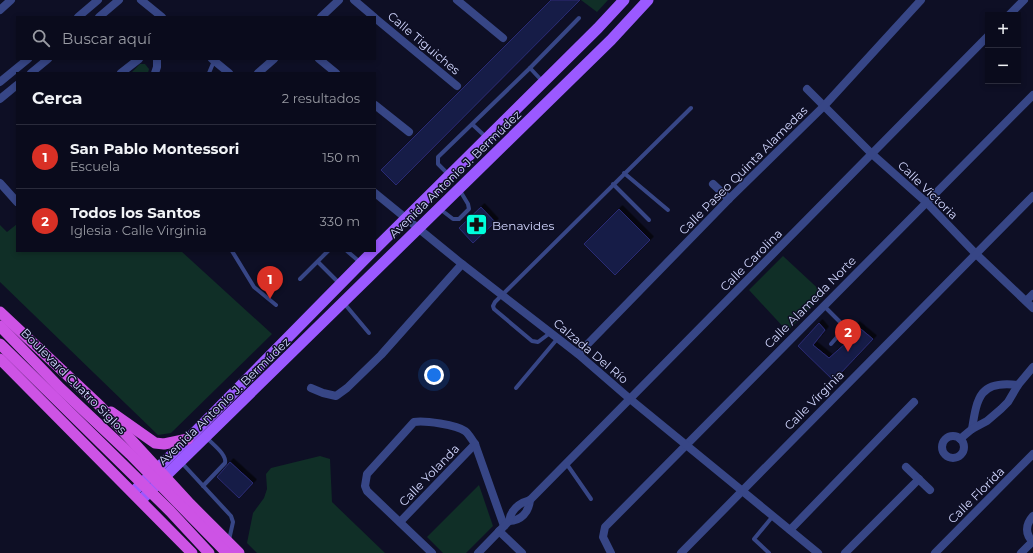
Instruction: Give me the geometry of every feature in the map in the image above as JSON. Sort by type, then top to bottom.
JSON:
[{"type":"highway","points":[[0,312],[100,406],[133,450],[228,548],[239,553]]},
{"type":"highway","name":"Boulevard Cuatro Siglos","points":[[0,326],[60,388],[133,450]]},
{"type":"highway","name":"Boulevard Cuatro Siglos","points":[[0,344],[170,511],[209,553]]},
{"type":"highway","points":[[0,359],[192,553]]},
{"type":"highway","points":[[100,406],[114,413],[155,443],[164,444],[188,439]]},
{"type":"highway","points":[[108,467],[115,467],[127,463],[134,455],[133,450]]},
{"type":"highway","points":[[133,450],[161,472],[183,502]]},
{"type":"highway","points":[[161,520],[163,509],[166,504],[177,499],[183,502]]},
{"type":"main road","name":"Avenida Antonio J. Bermúdez","points":[[376,248],[624,0]]},
{"type":"main road","name":"Avenida Antonio J. Bermúdez","points":[[161,472],[180,462],[206,437],[611,40],[648,0]]},
{"type":"main road","name":"Avenida Antonio J. Bermúdez","points":[[137,496],[161,472],[188,439],[372,252]]},
{"type":"street","points":[[0,10],[11,0]]},
{"type":"street","points":[[79,16],[98,0]]},
{"type":"street","points":[[100,16],[118,0]]},
{"type":"street","points":[[141,0],[161,16]]},
{"type":"street","points":[[321,16],[340,0]]},
{"type":"street","name":"Calle Tiguiches","points":[[354,0],[373,16]]},
{"type":"street","points":[[457,0],[503,38]]},
{"type":"street","name":"Calle Paseo Quinta Alamedas","points":[[578,354],[729,199],[824,106],[921,0]]},
{"type":"street","points":[[1012,12],[1024,0]]},
{"type":"street","name":"Calle Tiguiches","points":[[376,19],[457,86]]},
{"type":"street","name":"Calle Carolina","points":[[478,553],[504,526],[520,518],[526,513],[530,505],[530,500],[985,39]]},
{"type":"street","points":[[0,82],[27,60]]},
{"type":"street","points":[[32,72],[47,60]]},
{"type":"street","points":[[122,72],[138,60]]},
{"type":"street","points":[[155,72],[157,60]]},
{"type":"street","points":[[213,60],[228,72]]},
{"type":"street","points":[[259,72],[273,60]]},
{"type":"street","points":[[320,60],[335,72]]},
{"type":"street","points":[[1,97],[16,86]]},
{"type":"street","name":"Calle Victoria","points":[[807,89],[872,154],[926,202],[975,253],[1033,308]]},
{"type":"street","name":"Calle Alameda Norte","points":[[611,553],[603,537],[605,527],[1033,95]]},
{"type":"street","points":[[376,105],[409,132]]},
{"type":"street","points":[[0,183],[16,201]]},
{"type":"street","points":[[713,184],[729,199]]},
{"type":"street","name":"Calzada Del Río","points":[[376,194],[462,264],[578,354],[630,399],[818,553]]},
{"type":"street","name":"Calle Virginia","points":[[681,553],[975,253],[1033,196]]},
{"type":"street","points":[[310,388],[336,396],[347,388],[382,355],[462,264]]},
{"type":"street","points":[[1026,301],[1033,294]]},
{"type":"street","points":[[960,439],[972,429],[987,421],[1001,409],[1008,402],[1018,385],[1033,367]]},
{"type":"street","points":[[972,429],[977,401],[984,391],[1001,383],[1018,385]]},
{"type":"street","points":[[790,530],[914,402]]},
{"type":"street","points":[[432,553],[367,491],[365,486],[367,474],[416,421],[464,430],[475,444],[504,526],[522,553]]},
{"type":"street","name":"Calle Yolanda","points":[[400,522],[475,444]]},
{"type":"street","name":"Calle Florida","points":[[935,553],[1033,454]]},
{"type":"street","points":[[906,467],[930,490]]},
{"type":"street","points":[[845,553],[919,479]]},
{"type":"street","points":[[1021,553],[1033,542],[1027,534],[1026,529],[1033,516]]},
{"type":"lane","points":[[450,175],[438,164],[438,157],[473,125],[579,18]]},
{"type":"lane","points":[[209,72],[213,60]]},
{"type":"lane","points":[[530,68],[543,82]]},
{"type":"lane","points":[[551,333],[538,342],[532,342],[494,309],[493,306],[495,302],[691,108]]},
{"type":"lane","points":[[473,125],[487,138]]},
{"type":"lane","points":[[624,173],[668,210]]},
{"type":"lane","points":[[613,184],[649,220]]},
{"type":"lane","points":[[439,208],[453,219],[459,219],[469,209],[468,204],[459,189]]},
{"type":"lane","points":[[233,252],[254,287],[276,305]]},
{"type":"lane","points":[[300,279],[327,252]]},
{"type":"lane","points":[[348,252],[361,264]]},
{"type":"lane","points":[[318,262],[340,284]]},
{"type":"lane","points":[[343,302],[368,333]]},
{"type":"lane","points":[[824,306],[843,325],[844,329],[831,344]]},
{"type":"lane","points":[[516,388],[558,338]]},
{"type":"lane","points":[[203,486],[225,463],[226,460],[206,437]]},
{"type":"lane","points":[[180,462],[233,518],[228,548]]},
{"type":"lane","points":[[566,464],[591,499]]},
{"type":"lane","points":[[769,553],[754,539],[773,516]]},
{"type":"green space","points":[[581,0],[608,0],[597,12]]},
{"type":"green space","points":[[140,64],[145,64],[149,69],[148,72],[132,72]]},
{"type":"green space","points":[[0,225],[7,232],[16,225],[16,252],[182,252],[272,334],[171,433],[158,435],[0,282]]},
{"type":"green space","points":[[783,256],[825,295],[787,331],[749,290]]},
{"type":"green space","points":[[320,456],[330,459],[332,502],[385,553],[257,553],[247,543],[253,513],[264,498],[267,489],[266,474],[271,468]]},
{"type":"green space","points":[[479,485],[493,526],[466,553],[443,553],[427,537]]},
{"type":"building","points":[[551,0],[580,0],[396,185],[381,170]]},
{"type":"building","name":"Benavides","points":[[481,207],[495,222],[473,243],[459,228]]},
{"type":"building","points":[[619,209],[650,240],[615,275],[584,244]]},
{"type":"building","points":[[819,323],[825,330],[813,345],[829,358],[846,343],[843,340],[856,325],[873,339],[839,375],[841,377],[835,382],[798,346]]},
{"type":"building","points":[[230,462],[253,483],[239,498],[217,477]]},
{"type":"place","name":"Benavides","points":[[477,225]]},
{"type":"place","name":"San Pablo Montessori","points":[[270,299]]},
{"type":"place","name":"Todos los Santos","points":[[848,352]]}]
